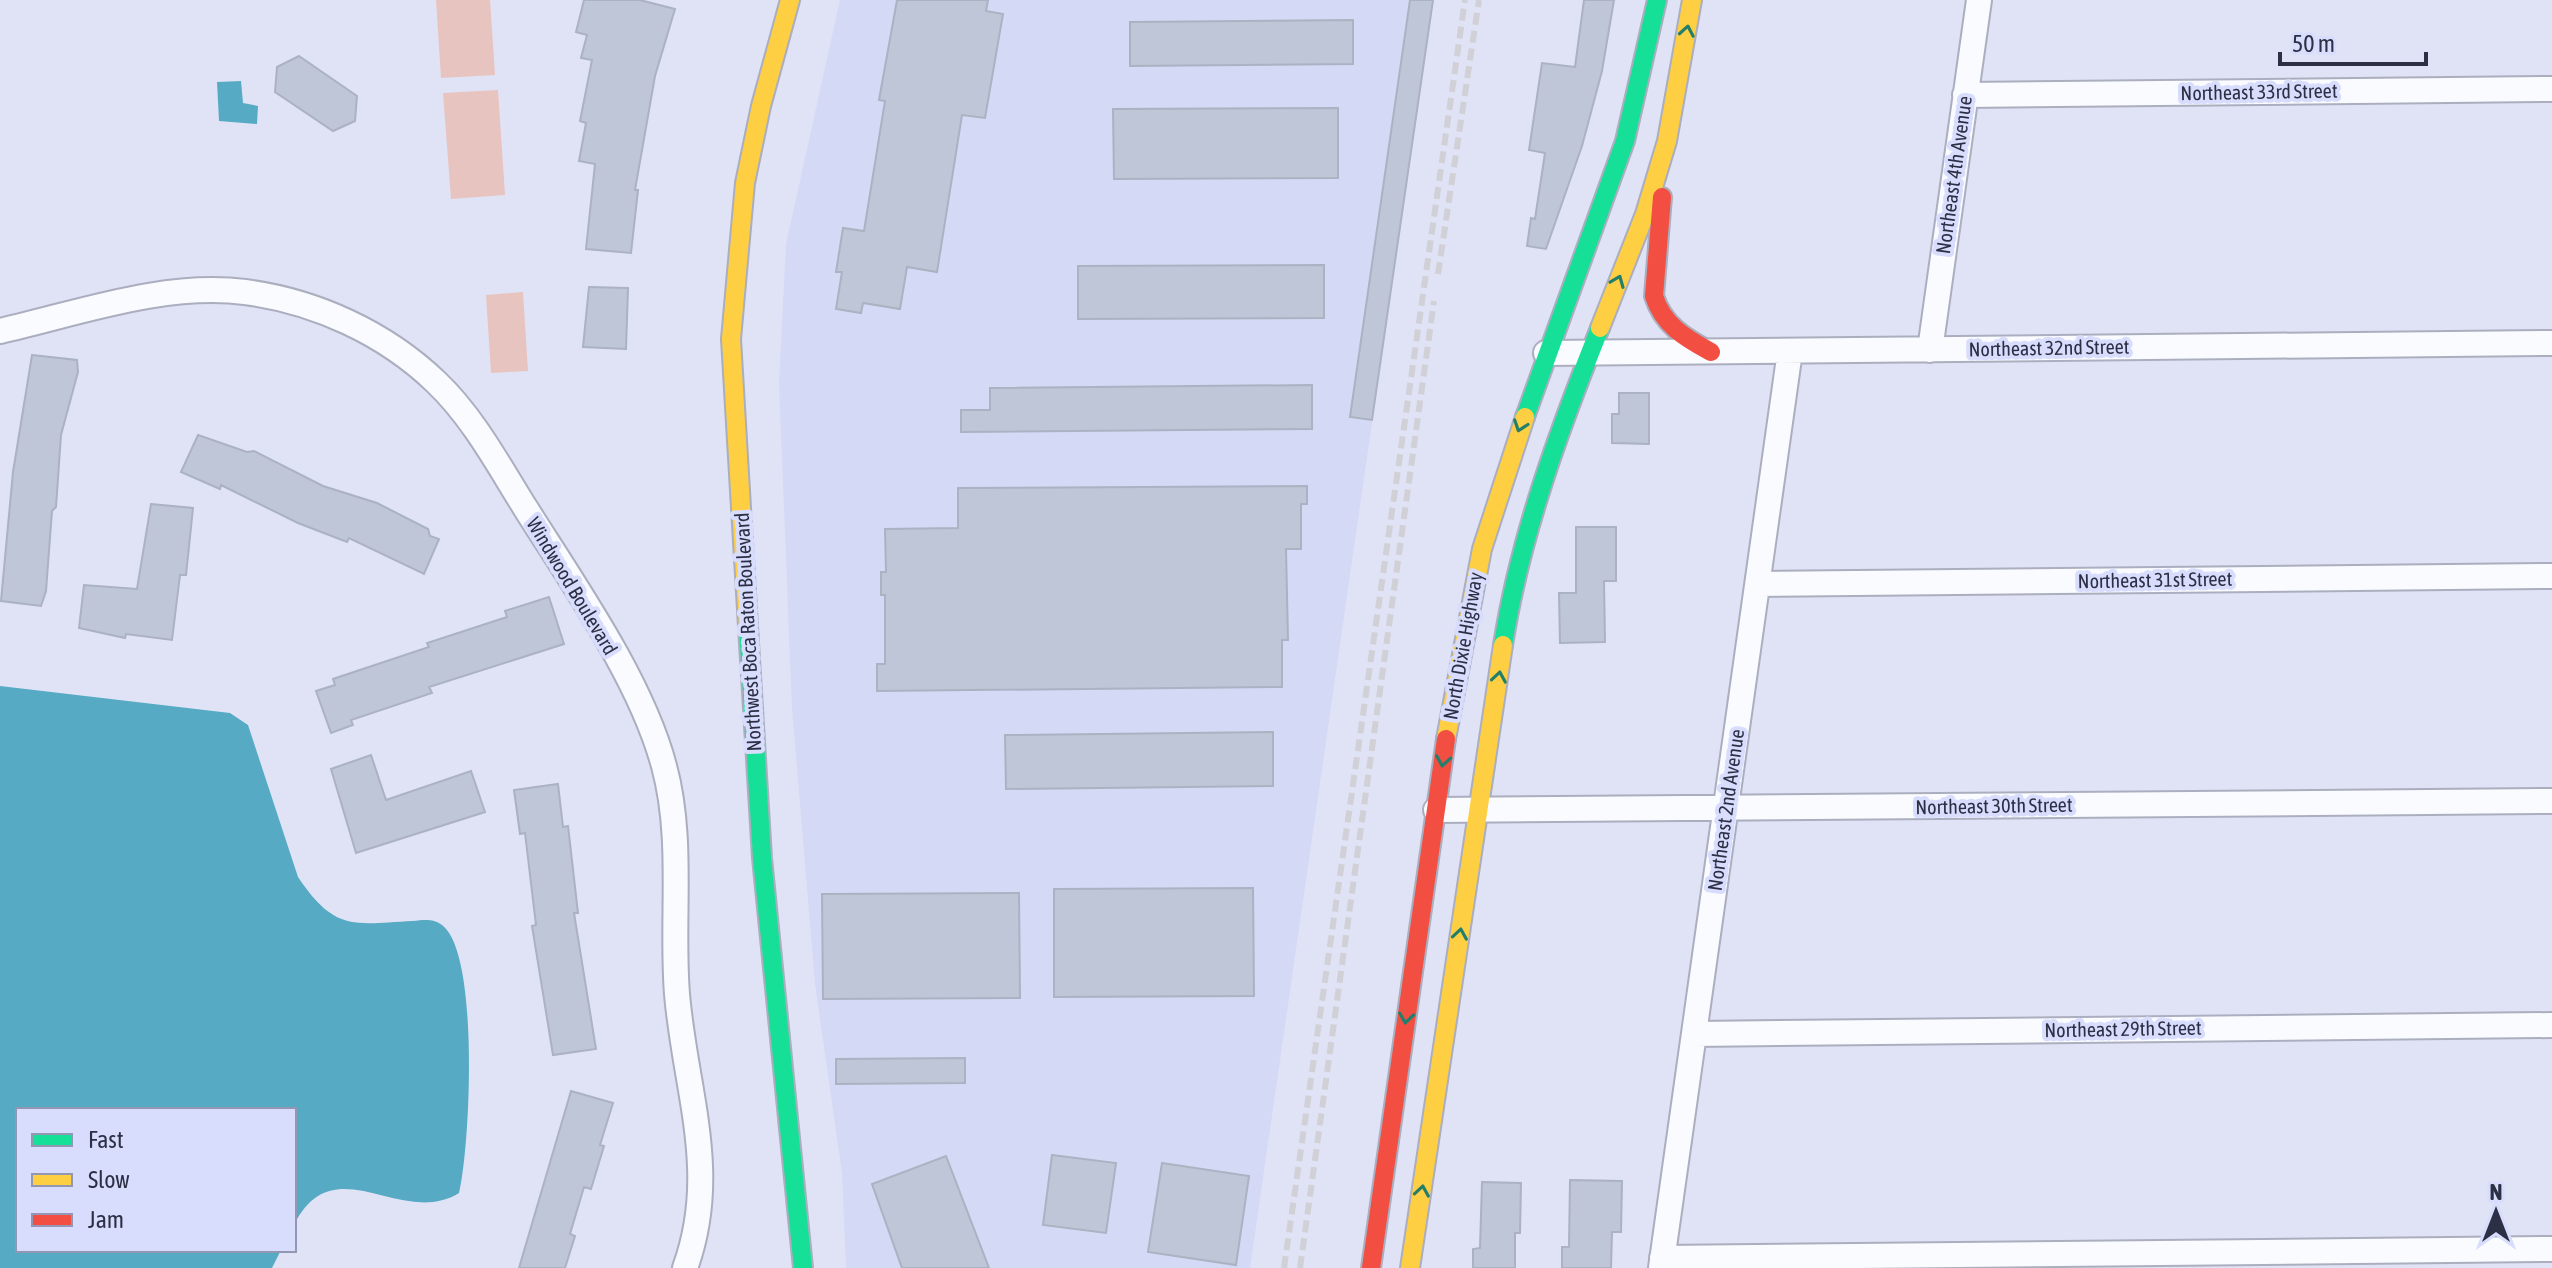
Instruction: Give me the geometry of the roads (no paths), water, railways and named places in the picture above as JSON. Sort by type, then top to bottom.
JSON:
[{"type":"main road","name":"Northwest Boca Raton Boulevard","points":[[790,0],[761,106],[745,183],[735,261],[731,339],[762,858],[803,1268]]},
{"type":"main road","name":"North Dixie Highway","points":[[1371,1268],[1465,612],[1500,483],[1546,353],[1601,219],[1624,146],[1657,0]]},
{"type":"main road","name":"North Dixie Highway","points":[[1410,1268],[1509,607],[1544,478],[1588,353],[1645,214],[1667,141],[1692,0]]},
{"type":"main road","points":[[1667,141],[1654,296],[1665,322],[1682,337],[1711,352]]},
{"type":"street","name":"Northeast 4th Avenue","points":[[1930,350],[1979,0]]},
{"type":"street","name":"Northeast 33rd Street","points":[[1965,95],[2552,89]]},
{"type":"street","name":"Windwood Boulevard","points":[[0,331],[167,294],[205,290],[280,298],[316,308],[383,342],[436,382],[477,432],[619,662],[649,725],[664,766],[672,809],[677,994],[700,1127],[702,1164],[700,1204],[685,1268]]},
{"type":"street","name":"Northeast 32nd Street","points":[[1546,353],[2552,343]]},
{"type":"street","name":"Northeast 2nd Avenue","points":[[1661,1263],[1790,351]]},
{"type":"street","name":"Northeast 31st Street","points":[[1758,584],[2552,576]]},
{"type":"street","name":"Northeast 30th Street","points":[[1436,810],[2552,801]]},
{"type":"street","name":"Northeast 29th Street","points":[[1694,1034],[2552,1025]]},
{"type":"street","points":[[1661,1263],[2552,1249]]},
{"type":"water","points":[[241,81],[243,103],[258,106],[257,124],[219,121],[217,82]]},
{"type":"water","points":[[0,686],[230,713],[248,725],[298,877],[323,908],[347,921],[360,923],[435,921],[442,925],[454,943],[462,972],[469,1053],[466,1136],[459,1193],[437,1201],[414,1202],[348,1189],[328,1191],[310,1202],[296,1222],[296,1108],[16,1108],[16,1252],[280,1252],[272,1268],[0,1268]]},
{"type":"railway","points":[[1284,1268],[1465,0]]},
{"type":"railway","points":[[1438,274],[1479,0]]},
{"type":"railway","points":[[1300,1268],[1434,301]]}]
